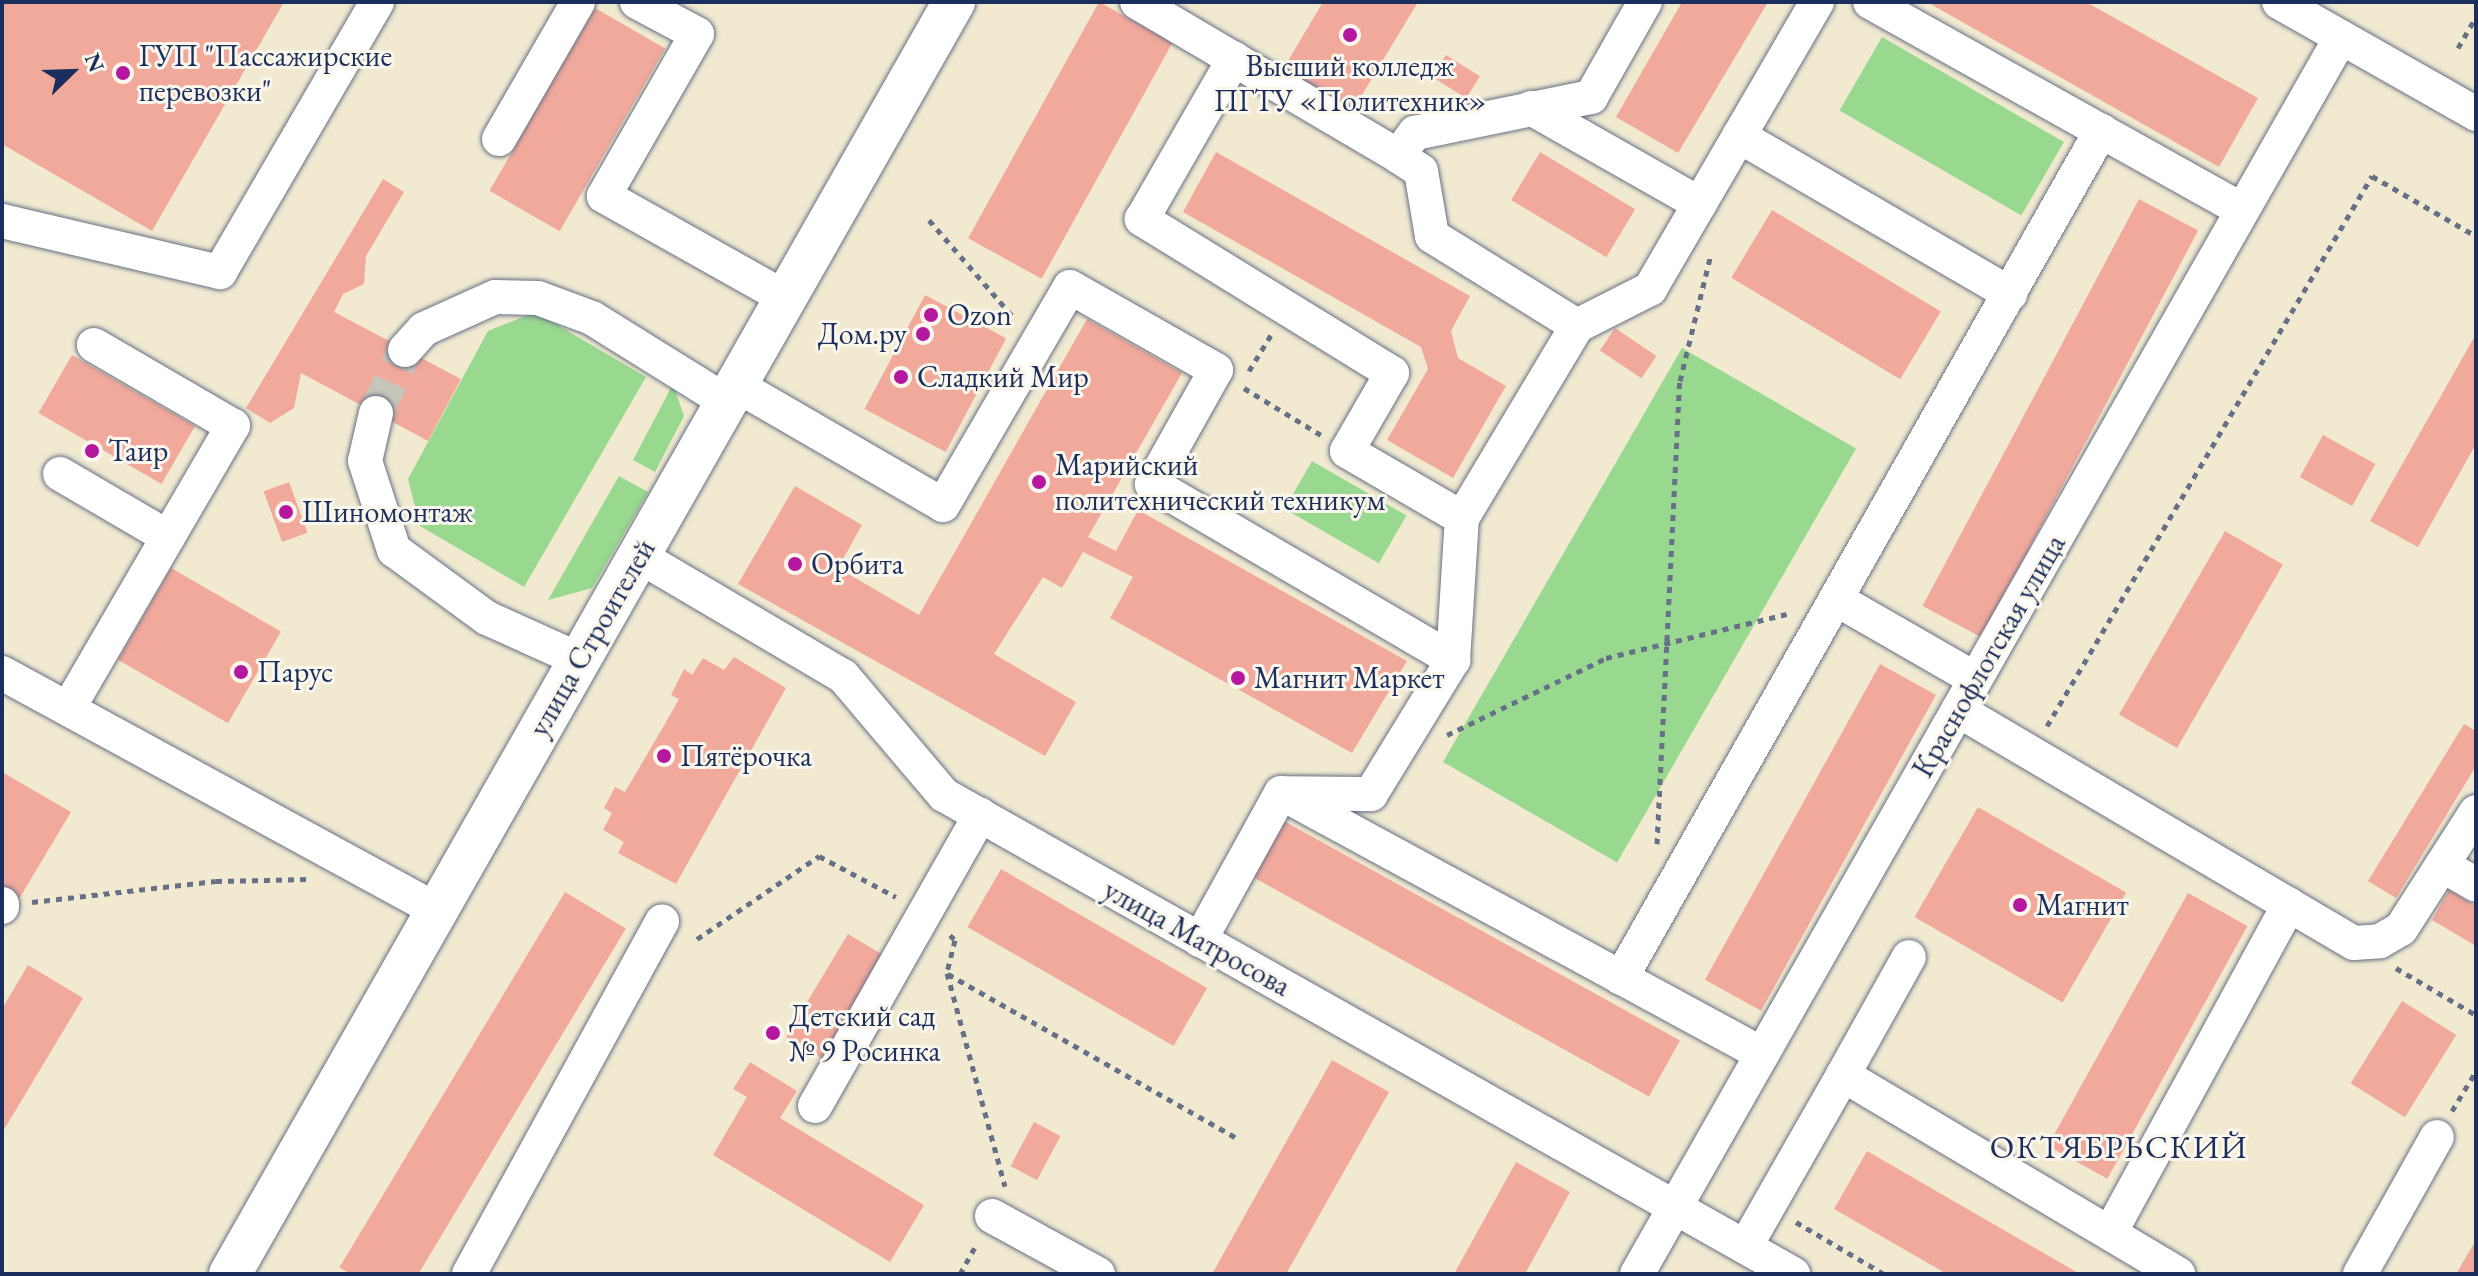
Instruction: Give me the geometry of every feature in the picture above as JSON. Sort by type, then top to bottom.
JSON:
[{"type":"main road","name":"улица Строителей","points":[[230,1274],[954,2]]},
{"type":"street","points":[[2,221],[220,272],[377,2]]},
{"type":"street","points":[[499,139],[578,2]]},
{"type":"street","points":[[637,2],[697,34],[604,196],[786,298]]},
{"type":"street","points":[[1137,2],[1421,171],[1432,236],[1577,326]]},
{"type":"street","points":[[1398,156],[1415,133],[1591,97],[1645,2]]},
{"type":"street","points":[[1281,793],[1371,794],[1453,660],[1462,518],[1577,326],[1650,289],[1817,2]]},
{"type":"street","points":[[1870,2],[2242,210]]},
{"type":"street","points":[[2279,2],[2476,114]]},
{"type":"street","name":"Краснофлотская улица","points":[[1637,1274],[2341,37]]},
{"type":"street","points":[[1234,59],[1142,219],[1392,373],[1347,451],[1462,518]]},
{"type":"street","points":[[1531,108],[1700,204]]},
{"type":"street","points":[[1621,978],[2101,131]]},
{"type":"street","points":[[1739,136],[2010,294]]},
{"type":"street","points":[[405,350],[424,329],[495,297],[538,298],[592,318],[943,505],[1070,287],[1216,370],[1152,484],[1453,660]]},
{"type":"street","points":[[68,709],[233,426],[94,345]]},
{"type":"street","points":[[376,413],[365,461],[394,550],[487,618],[580,660]]},
{"type":"street","points":[[60,474],[168,537]]},
{"type":"street","name":"улица Матросова","points":[[639,556],[843,676],[944,795],[1793,1274]]},
{"type":"street","points":[[1836,599],[1975,679]]},
{"type":"street","points":[[2,673],[437,910]]},
{"type":"street","points":[[1958,710],[2354,943],[2380,941],[2401,929],[2476,812]]},
{"type":"street","points":[[1281,793],[1762,1054]]},
{"type":"street","points":[[1200,940],[1281,793]]},
{"type":"street","points":[[815,1106],[980,815]]},
{"type":"street","points":[[2442,865],[2476,885]]},
{"type":"street","points":[[2110,1233],[2289,905]]},
{"type":"street","points":[[469,1274],[662,921]]},
{"type":"street","points":[[1745,1247],[1909,957]]},
{"type":"street","points":[[1843,1075],[2178,1274]]},
{"type":"street","points":[[2360,1274],[2437,1137]]},
{"type":"street","points":[[992,1216],[1098,1274]]},
{"type":"path","points":[[2458,48],[2476,17]]},
{"type":"path","points":[[2031,753],[2372,176],[2476,236]]},
{"type":"path","points":[[929,220],[1037,344]]},
{"type":"path","points":[[1657,847],[1670,645],[1680,381],[1713,244]]},
{"type":"path","points":[[1288,308],[1240,385],[1347,451]]},
{"type":"path","points":[[1444,736],[1606,658],[1670,645],[1836,599]]},
{"type":"path","points":[[2,905],[216,881],[319,879]]},
{"type":"path","points":[[2354,943],[2476,1015]]},
{"type":"path","points":[[947,973],[1240,1140]]},
{"type":"path","points":[[2437,1137],[2476,1071]]},
{"type":"green space","points":[[1882,37],[2064,142],[2021,216],[1840,111]]},
{"type":"green space","points":[[535,312],[646,377],[524,587],[420,526],[408,479],[488,331]]},
{"type":"green space","points":[[1682,348],[1856,448],[1617,862],[1443,762]]},
{"type":"green space","points":[[673,384],[684,416],[655,472],[633,460]]},
{"type":"green space","points":[[1312,461],[1406,516],[1379,563],[1284,509]]},
{"type":"green space","points":[[619,476],[648,492],[592,588],[548,600]]},
{"type":"building","name":"ГУП \"Пассажирские перевозки\"","points":[[2,2],[284,2],[152,231],[2,144]]},
{"type":"building","points":[[1099,2],[1172,43],[1042,279],[968,238]]},
{"type":"building","name":"Высший колледж ПГТУ «Политехник»","points":[[1323,2],[1418,2],[1353,110],[1283,69]]},
{"type":"building","points":[[1682,2],[1768,2],[1678,153],[1616,117]]},
{"type":"building","points":[[1927,2],[2086,2],[2258,98],[2219,167]]},
{"type":"building","points":[[595,8],[665,48],[560,231],[490,191]]},
{"type":"building","points":[[1446,55],[1480,76],[1466,98],[1432,77]]},
{"type":"building","points":[[1216,152],[1470,296],[1451,331],[1458,358],[1506,386],[1453,478],[1387,440],[1428,369],[1421,347],[1183,212]]},
{"type":"building","points":[[1540,152],[1635,209],[1606,257],[1511,200]]},
{"type":"building","points":[[383,179],[404,192],[366,256],[364,284],[343,294],[334,312],[461,379],[428,441],[301,373],[294,408],[270,423],[246,408]]},
{"type":"building","points":[[2139,199],[2198,230],[1982,637],[1923,606]]},
{"type":"building","points":[[1772,210],[1941,311],[1900,379],[1731,278]]},
{"type":"building","points":[[925,295],[1006,338],[946,452],[864,409]]},
{"type":"building","points":[[1087,319],[1182,373],[1088,537],[1116,551],[1138,510],[1407,661],[1352,753],[1110,618],[1133,577],[1083,552],[1062,588],[1043,577],[994,654],[1076,702],[1045,756],[738,584],[795,486],[862,525],[838,568],[919,615]]},
{"type":"building","points":[[1615,328],[1656,356],[1641,378],[1600,350]]},
{"type":"building","points":[[2476,334],[2476,444],[2418,547],[2370,521]]},
{"type":"building","points":[[72,355],[195,426],[161,484],[38,413]]},
{"type":"building","points":[[2323,435],[2375,464],[2352,506],[2300,477]]},
{"type":"building","name":"Шиномонтаж","points":[[289,482],[307,533],[282,542],[264,491]]},
{"type":"building","points":[[2225,531],[2283,564],[2177,748],[2119,715]]},
{"type":"building","points":[[171,568],[281,632],[228,723],[118,660]]},
{"type":"building","points":[[734,657],[786,688],[676,884],[618,853],[624,842],[603,830],[612,813],[604,808],[615,787],[625,792],[662,729],[679,699],[671,695],[684,669],[692,675],[703,658],[724,670]]},
{"type":"building","points":[[1880,664],[1936,695],[1761,1011],[1705,980]]},
{"type":"building","points":[[2464,724],[2476,731],[2476,766],[2396,898],[2368,881]]},
{"type":"building","points":[[2,772],[71,812],[19,899],[2,889]]},
{"type":"building","name":"Магнит","points":[[1978,807],[2126,892],[2063,1002],[1914,917]]},
{"type":"building","points":[[1282,820],[1680,1041],[1649,1097],[1251,876]]},
{"type":"building","points":[[1001,869],[1207,988],[1174,1046],[968,927]]},
{"type":"building","points":[[2449,890],[2476,906],[2476,946],[2432,920]]},
{"type":"building","points":[[565,892],[626,929],[418,1274],[350,1274],[339,1267]]},
{"type":"building","points":[[2188,893],[2247,926],[2107,1179],[2048,1146]]},
{"type":"building","points":[[848,934],[883,955],[821,1058],[786,1037]]},
{"type":"building","points":[[28,965],[83,998],[2,1133],[2,1009]]},
{"type":"building","points":[[2402,1001],[2456,1035],[2405,1117],[2351,1083]]},
{"type":"building","points":[[1332,1060],[1389,1092],[1286,1274],[1212,1274]]},
{"type":"building","points":[[750,1062],[797,1091],[780,1118],[924,1205],[890,1262],[713,1155],[747,1097],[733,1089]]},
{"type":"building","points":[[1034,1122],[1060,1136],[1037,1180],[1011,1166]]},
{"type":"building","points":[[1867,1151],[2080,1274],[1947,1274],[1834,1209]]},
{"type":"building","points":[[1516,1162],[1570,1192],[1525,1274],[1454,1274]]},
{"type":"building","points":[[2476,1240],[2476,1274],[2456,1274]]},
{"type":"tunnel","points":[[376,413],[405,350]]},
{"type":"place","name":"Высший колледж ПГТУ «Политехник»","points":[[1350,35]]},
{"type":"place","name":"ГУП \"Пассажирские перевозки\"","points":[[123,73]]},
{"type":"place","name":"Ozon","points":[[931,315]]},
{"type":"place","name":"Дом.ру","points":[[923,334]]},
{"type":"place","name":"Сладкий Мир","points":[[901,377]]},
{"type":"place","name":"Таир","points":[[92,451]]},
{"type":"place","name":"Марийский политехнический техникум","points":[[1039,482]]},
{"type":"place","name":"Шиномонтаж","points":[[286,512]]},
{"type":"place","name":"Орбита","points":[[795,564]]},
{"type":"place","name":"Парус","points":[[241,672]]},
{"type":"place","name":"Магнит Маркет","points":[[1238,678]]},
{"type":"place","name":"Пятёрочка","points":[[664,756]]},
{"type":"place","name":"Магнит","points":[[2020,905]]},
{"type":"place","name":"Детский сад № 9 Росинка","points":[[773,1033]]},
{"type":"district","name":"ОКТЯБРЬСКИЙ","points":[[2119,1147]]}]
